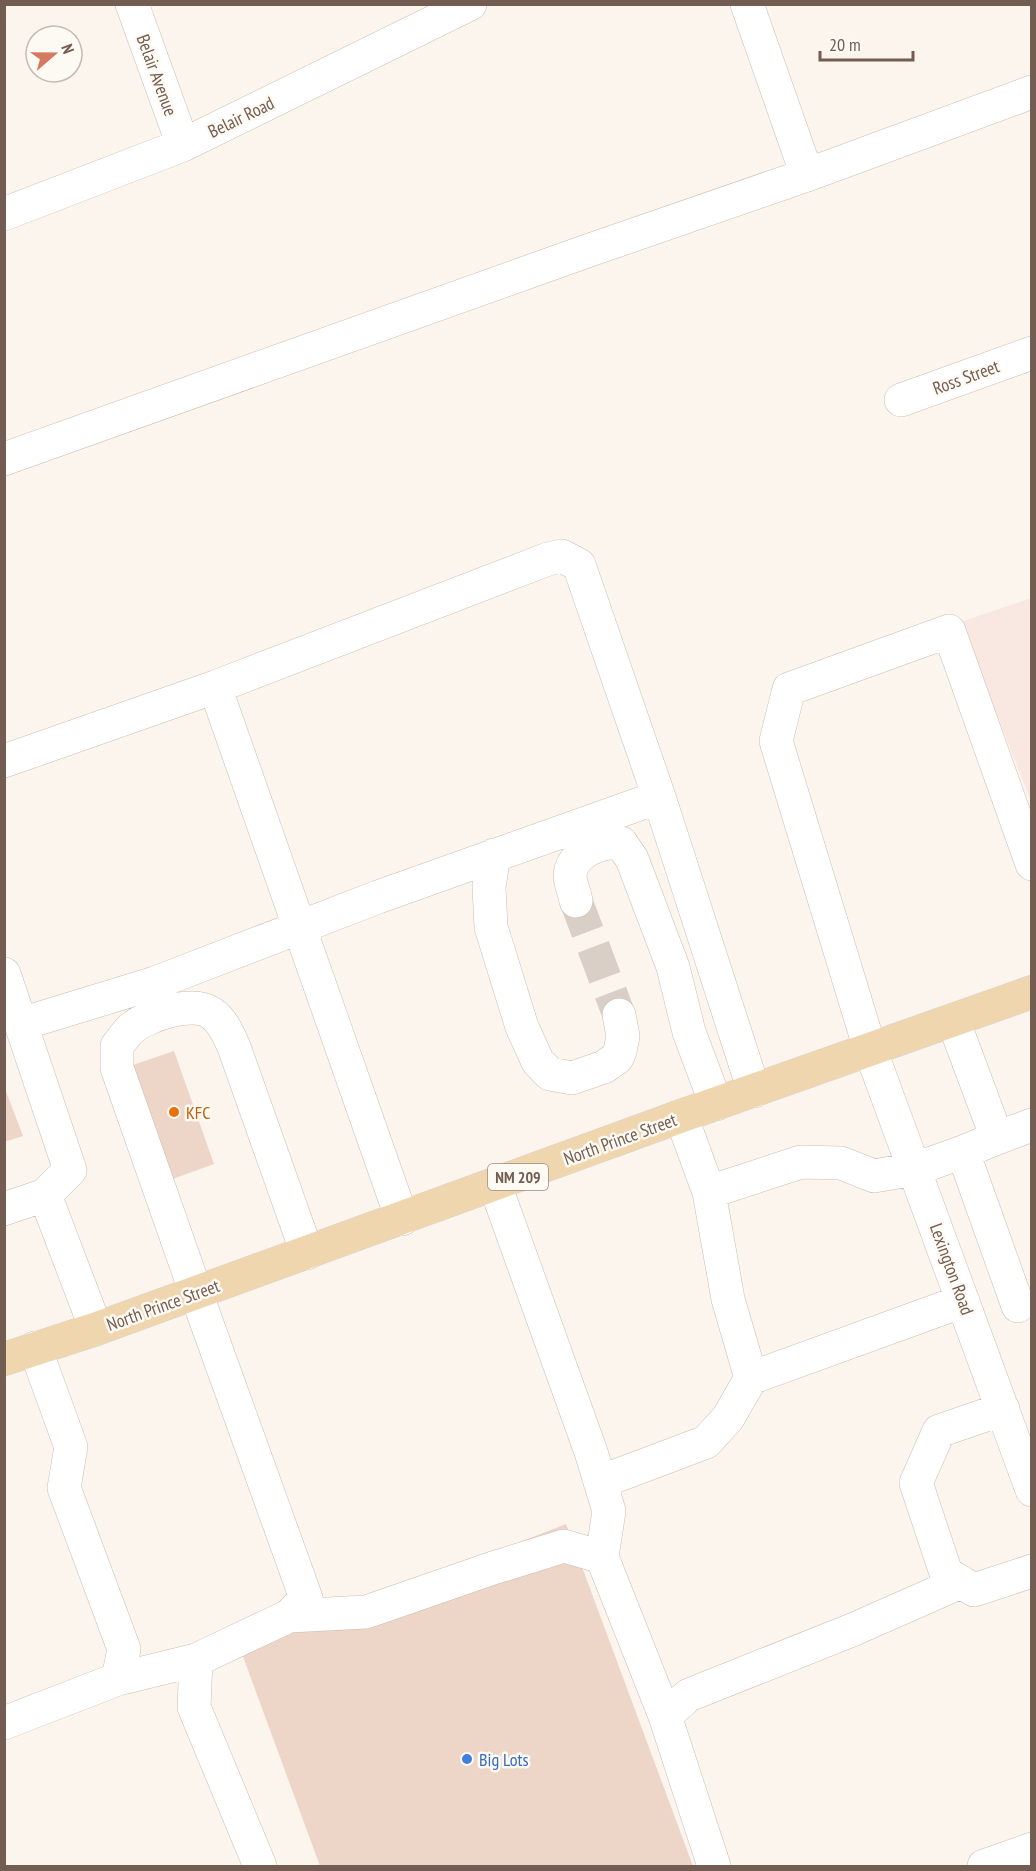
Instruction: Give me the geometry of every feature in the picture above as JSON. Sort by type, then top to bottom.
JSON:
[{"type":"main road","name":"North Prince Street","points":[[4,1359],[96,1329],[681,1116],[1032,992]]},
{"type":"street","name":"Belair Avenue","points":[[132,4],[183,145]]},
{"type":"street","name":"Belair Road","points":[[4,214],[183,145],[470,4]]},
{"type":"street","points":[[747,4],[807,175]]},
{"type":"street","points":[[4,459],[1032,93]]},
{"type":"street","name":"Ross Street","points":[[901,400],[1032,353]]},
{"type":"street","points":[[4,761],[215,687],[537,563],[562,556],[579,565],[659,796],[754,1091]]},
{"type":"street","name":"Lexington Road","points":[[1029,1473],[1003,1409],[870,1049],[776,741],[789,689],[949,631],[1032,864]]},
{"type":"street","points":[[215,687],[402,1219]]},
{"type":"street","points":[[21,1024],[155,982],[659,796]]},
{"type":"street","points":[[576,901],[570,876],[575,861],[588,849],[610,842],[621,843],[632,859],[673,967],[689,1032],[716,1104]]},
{"type":"street","points":[[494,855],[489,887],[491,927],[522,1027],[538,1062],[550,1074],[572,1078],[604,1067],[617,1058],[620,1051],[623,1036],[619,1015]]},
{"type":"street","points":[[4,974],[70,1170],[45,1195],[4,1209]]},
{"type":"street","points":[[4,1723],[118,1679],[196,1660],[289,1616],[306,1598],[117,1068],[117,1046],[132,1028],[158,1015],[192,1006],[209,1011],[221,1022],[234,1047],[307,1253]]},
{"type":"street","points":[[953,1020],[997,1138]]},
{"type":"street","points":[[681,1116],[709,1192],[728,1299],[751,1378]]},
{"type":"street","points":[[709,1192],[801,1162],[840,1163],[874,1176],[915,1169],[1032,1125]]},
{"type":"street","points":[[596,1467],[706,1442],[728,1418],[751,1378],[967,1312],[1025,1303],[984,1210],[963,1152]]},
{"type":"street","points":[[495,1185],[596,1467],[609,1511],[602,1557],[665,1716],[714,1866]]},
{"type":"street","points":[[45,1195],[96,1329]]},
{"type":"street","points":[[936,1228],[984,1210]]},
{"type":"street","points":[[35,1348],[71,1447],[64,1488],[124,1649],[118,1679]]},
{"type":"street","points":[[1003,1409],[939,1431],[916,1483],[946,1573],[974,1590],[1032,1571]]},
{"type":"street","points":[[289,1616],[366,1612],[564,1546],[602,1557]]},
{"type":"street","points":[[665,1716],[689,1695],[852,1630],[961,1582]]},
{"type":"street","points":[[196,1660],[194,1707],[260,1866]]},
{"type":"street","points":[[984,1866],[1032,1849]]},
{"type":"shaded area","points":[[1031,598],[1031,802],[961,622]]},
{"type":"building","points":[[174,1051],[214,1164],[170,1180],[127,1067]]},
{"type":"building","points":[[4,1086],[23,1136],[4,1142]]},
{"type":"building","name":"Big Lots","points":[[566,1524],[693,1866],[320,1866],[241,1651]]},
{"type":"tunnel","points":[[576,901],[619,1015]]},
{"type":"place","name":"KFC","points":[[174,1112]]},
{"type":"place","name":"Big Lots","points":[[467,1759]]}]
